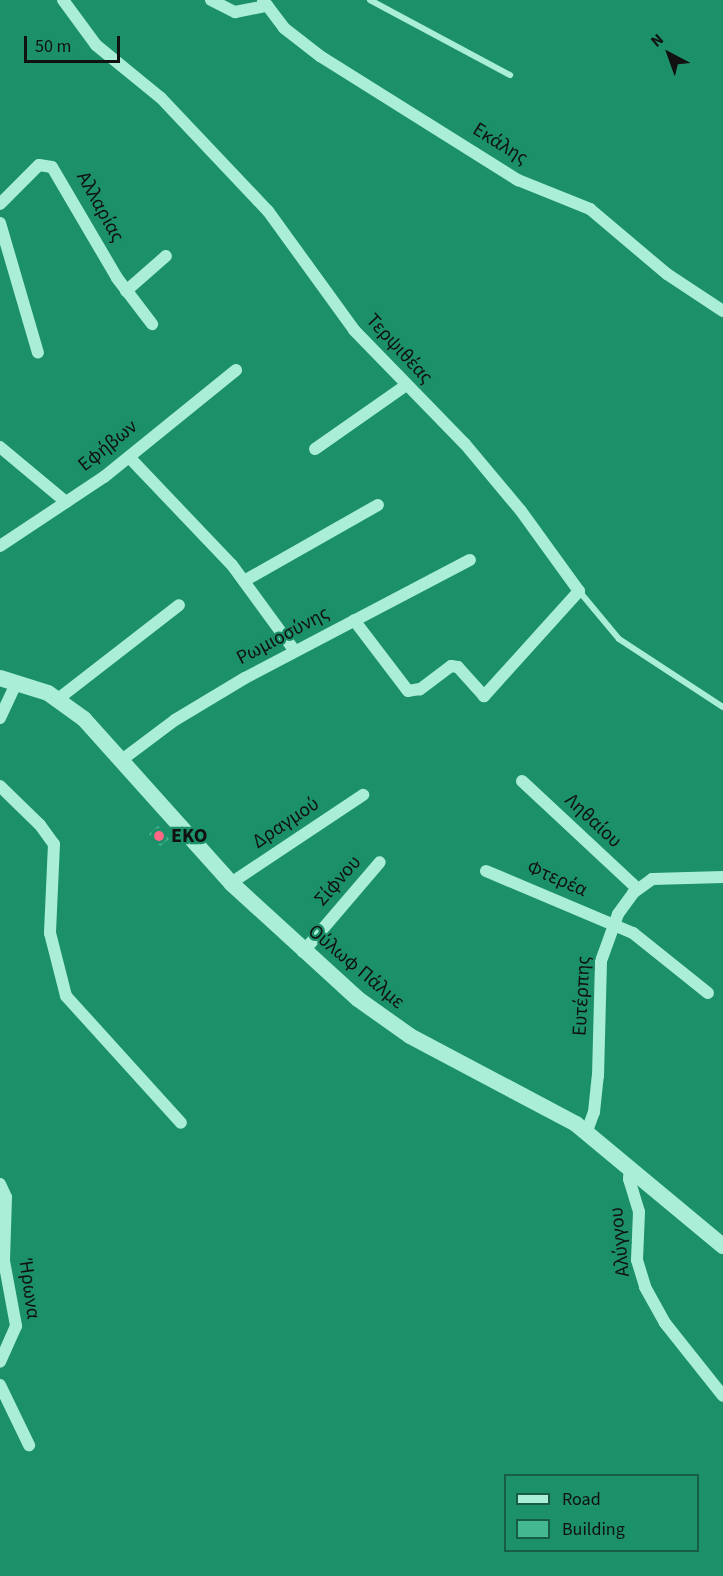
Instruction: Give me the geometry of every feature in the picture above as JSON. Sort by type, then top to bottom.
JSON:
[{"type":"street","name":"Τερψιθέας","points":[[63,0],[96,45],[161,98],[263,205],[340,313],[405,386],[465,444],[579,591]]},
{"type":"street","points":[[211,0],[235,12],[265,3]]},
{"type":"street","name":"Εκάλης","points":[[265,3],[284,28],[320,56],[518,180],[590,209],[667,274],[723,311]]},
{"type":"street","name":"Αλλαρίας","points":[[0,204],[39,165],[50,165],[63,179],[126,291],[152,324]]},
{"type":"street","points":[[0,223],[38,353]]},
{"type":"street","points":[[126,291],[166,256]]},
{"type":"street","name":"Εφήβων","points":[[0,546],[129,457],[236,370]]},
{"type":"street","points":[[315,449],[405,386]]},
{"type":"street","points":[[0,447],[66,502]]},
{"type":"street","points":[[129,457],[244,581],[294,650]]},
{"type":"street","points":[[244,581],[378,505]]},
{"type":"street","name":"Ρωμιοσύνης","points":[[123,759],[175,720],[294,650],[470,560]]},
{"type":"street","points":[[354,620],[408,691],[420,689],[451,666],[458,667],[484,696],[579,591]]},
{"type":"street","points":[[58,699],[179,605]]},
{"type":"street","name":"Ούλωφ Πάλμε","points":[[0,678],[17,682],[58,699],[84,719],[123,759],[231,883],[303,952],[395,1027],[587,1131],[723,1246]]},
{"type":"street","points":[[0,718],[17,682]]},
{"type":"street","name":"Ληθαίου","points":[[522,781],[638,889]]},
{"type":"street","points":[[0,786],[40,825],[54,844],[50,933],[66,996],[181,1123]]},
{"type":"street","name":"Δραγμού","points":[[231,883],[363,795]]},
{"type":"street","name":"Σίφνου","points":[[303,952],[380,862]]},
{"type":"street","name":"Φτερέα","points":[[486,871],[613,924],[643,939],[708,993]]},
{"type":"street","points":[[638,889],[656,878],[723,877]]},
{"type":"street","name":"Ευτέρπης","points":[[587,1131],[594,1112],[598,1076],[600,969],[613,924],[638,889]]},
{"type":"street","name":"Αλύγγου","points":[[630,1167],[628,1179],[639,1212],[638,1260],[645,1287],[665,1323],[723,1396]]},
{"type":"street","name":"Ήρωνα","points":[[0,1184],[6,1197],[4,1261],[16,1326],[0,1362]]},
{"type":"street","points":[[0,1385],[29,1445]]},
{"type":"lane","points":[[370,0],[510,75]]},
{"type":"lane","name":"Τερψιθέας","points":[[579,591],[619,639],[723,707]]},
{"type":"building","points":[[158,826],[169,839],[160,846],[149,834]]},
{"type":"place","name":"EKO","points":[[159,836]]}]
